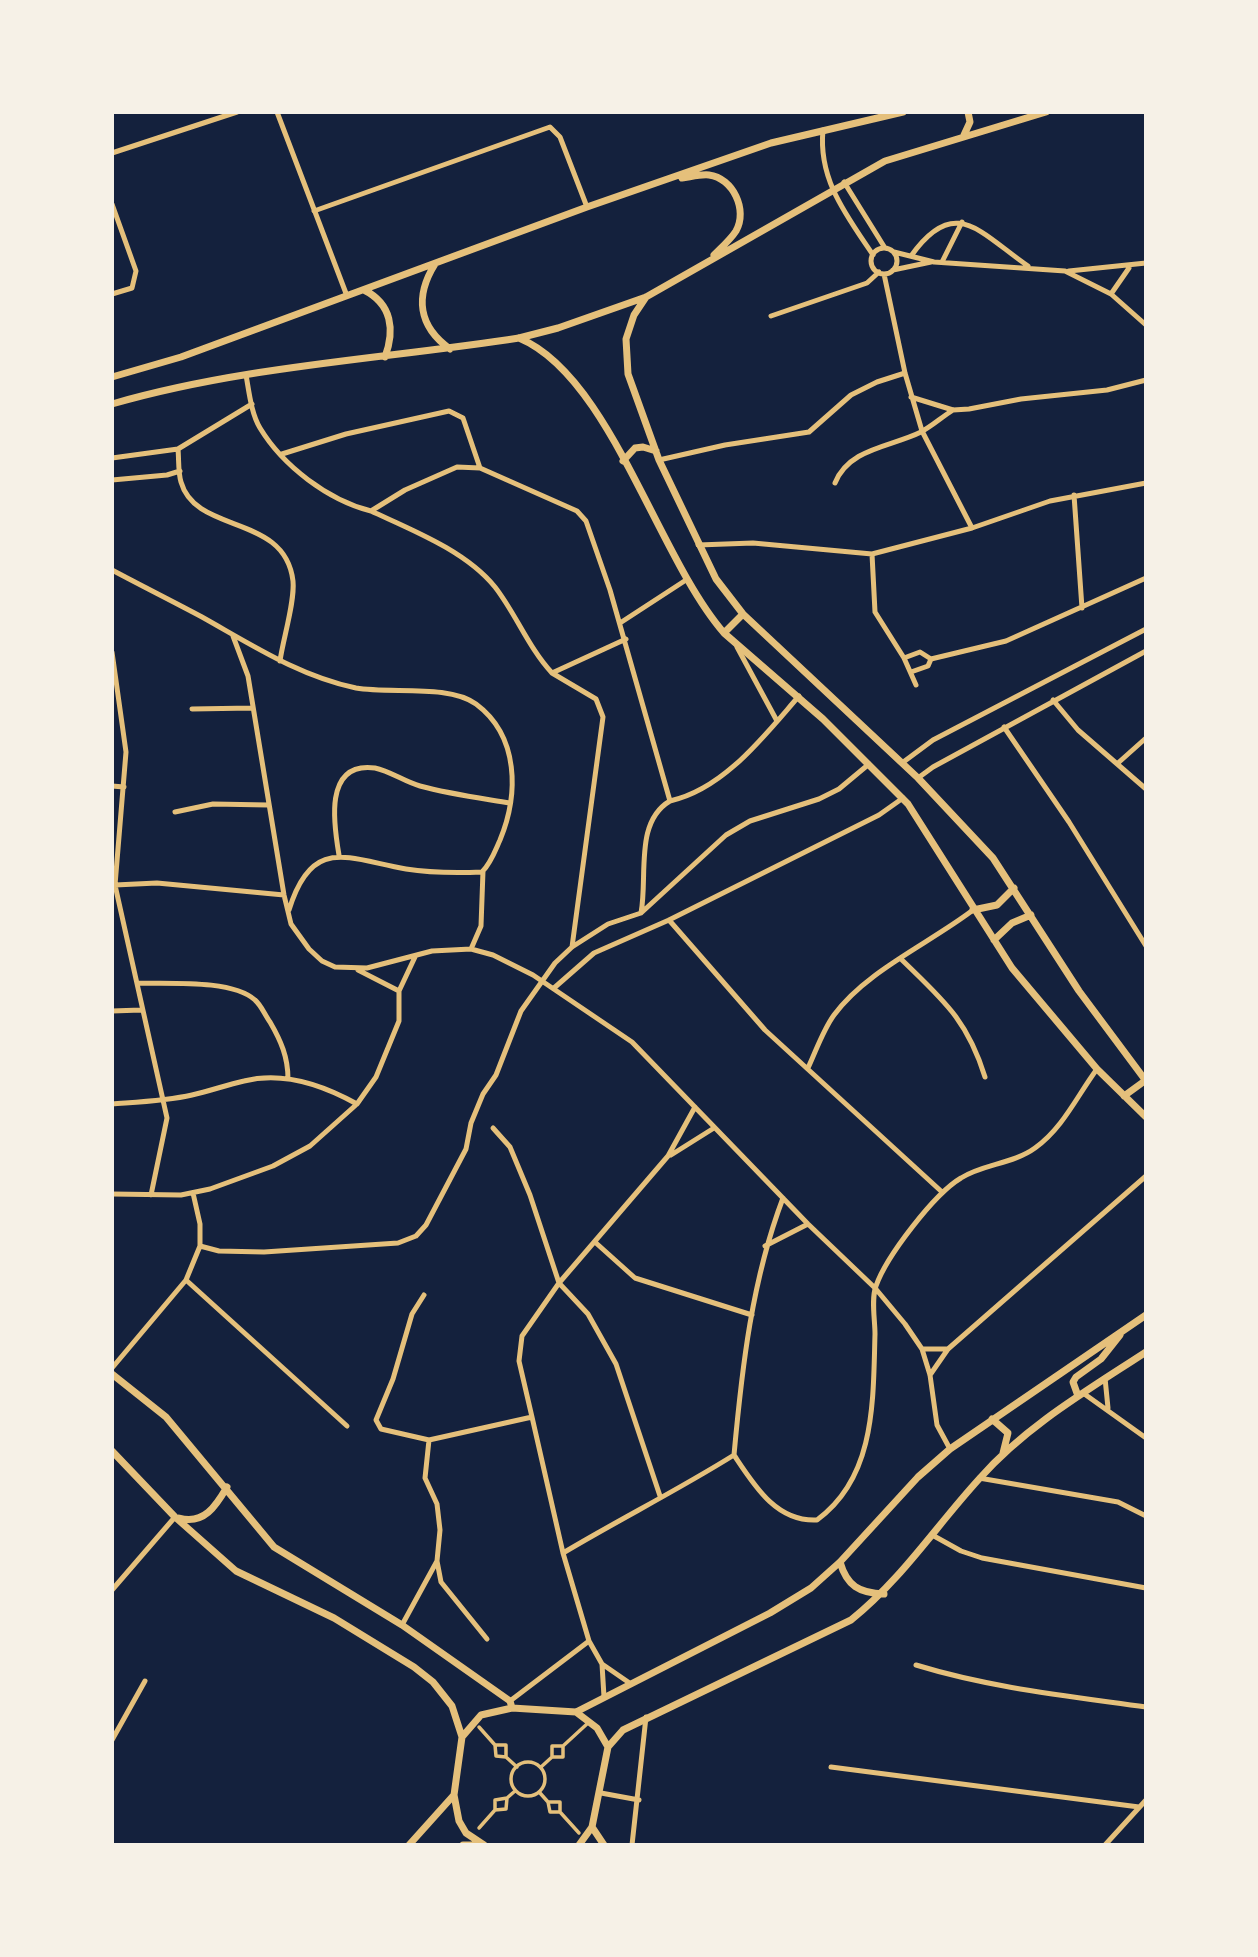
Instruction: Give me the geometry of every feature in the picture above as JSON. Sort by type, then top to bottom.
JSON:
[{"type":"main road","points":[[112,377],[181,357],[587,207],[771,143],[903,112]]},
{"type":"main road","points":[[964,135],[970,122],[968,112]]},
{"type":"main road","points":[[112,404],[168,389],[246,375],[450,349],[519,338],[558,328],[646,296],[884,161],[1046,112]]},
{"type":"main road","points":[[671,178],[710,175],[729,186],[736,195],[741,210],[736,231],[709,261]]},
{"type":"main road","points":[[435,263],[423,287],[422,302],[430,332],[450,349]]},
{"type":"main road","points":[[364,289],[375,295],[388,313],[391,341],[385,357]]},
{"type":"main road","points":[[646,296],[634,315],[626,339],[624,358],[659,460],[716,579],[743,614],[918,778],[993,858],[1079,991],[1146,1081],[1125,1096]]},
{"type":"main road","points":[[519,338],[546,352],[561,365],[604,425],[686,580],[724,633],[799,696],[903,798],[940,850],[973,910],[1033,995],[1097,1069],[1146,1117]]},
{"type":"main road","points":[[623,461],[635,448],[643,447],[656,451]]},
{"type":"main road","points":[[724,633],[743,614]]},
{"type":"main road","points":[[973,910],[997,905],[1014,888]]},
{"type":"main road","points":[[994,940],[1012,923],[1031,915]]},
{"type":"main road","points":[[576,1712],[769,1613],[811,1588],[840,1562],[918,1477],[950,1449],[1146,1315]]},
{"type":"main road","points":[[1080,1394],[1073,1382],[1076,1377],[1101,1359],[1122,1331]]},
{"type":"main road","points":[[579,1845],[592,1828],[608,1747],[623,1730],[851,1620],[884,1594],[979,1478],[1001,1456],[1080,1394],[1146,1352]]},
{"type":"main road","points":[[112,1374],[166,1417],[227,1487],[257,1529],[274,1547],[402,1625],[511,1705]]},
{"type":"main road","points":[[992,1419],[1008,1433],[1001,1456]]},
{"type":"main road","points":[[112,1451],[175,1517],[236,1571],[334,1618],[414,1667],[433,1682],[452,1706],[462,1737],[454,1795],[459,1822],[466,1833],[484,1845]]},
{"type":"main road","points":[[175,1517],[187,1521],[199,1519],[212,1510],[227,1487]]},
{"type":"main road","points":[[840,1562],[853,1587],[865,1594],[884,1594]]},
{"type":"main road","points":[[462,1737],[481,1716],[511,1705],[576,1712],[597,1728],[608,1747]]},
{"type":"main road","points":[[409,1845],[454,1795]]},
{"type":"main road","points":[[592,1828],[604,1845]]},
{"type":"main road","points":[[463,1845],[472,1845]]},
{"type":"street","points":[[112,153],[237,112]]},
{"type":"street","points":[[277,112],[347,296]]},
{"type":"street","points":[[314,211],[550,127],[560,137],[587,207]]},
{"type":"street","points":[[823,130],[823,165],[832,191],[873,255],[872,265],[881,273],[911,397],[922,431],[972,528]]},
{"type":"street","points":[[844,182],[885,248],[934,262]]},
{"type":"street","points":[[112,204],[136,271],[132,288],[112,294]]},
{"type":"street","points":[[911,256],[934,228],[953,221],[962,222],[1028,266]]},
{"type":"street","points":[[942,262],[962,222]]},
{"type":"street","points":[[873,255],[885,248]]},
{"type":"street","points":[[893,270],[897,261],[894,252]]},
{"type":"street","points":[[771,316],[867,282],[881,273],[934,262],[1028,266],[1065,271],[1130,267],[1146,263]]},
{"type":"street","points":[[1111,294],[1130,267]]},
{"type":"street","points":[[1065,271],[1111,294],[1146,325]]},
{"type":"street","points":[[659,460],[724,445],[809,432],[851,395],[877,382],[905,373]]},
{"type":"street","points":[[246,375],[259,427],[282,454],[323,491],[371,511],[455,555],[477,571],[494,586],[527,642],[552,673],[596,699],[603,717],[572,947]]},
{"type":"street","points":[[911,397],[953,410],[1107,390],[1146,380]]},
{"type":"street","points":[[112,458],[178,449],[252,404]]},
{"type":"street","points":[[835,483],[840,469],[852,460],[922,431],[953,410]]},
{"type":"street","points":[[282,454],[449,411],[457,412],[463,418],[480,467]]},
{"type":"street","points":[[178,449],[181,484]]},
{"type":"street","points":[[371,511],[427,479],[457,467],[480,467],[577,510],[586,521],[626,639],[670,801]]},
{"type":"street","points":[[112,480],[167,475],[180,471]]},
{"type":"street","points":[[167,475],[181,484],[193,501],[207,511],[262,534],[275,545],[287,562],[293,582],[279,662]]},
{"type":"street","points":[[698,545],[753,543],[872,554],[972,528],[1074,495],[1146,482]]},
{"type":"street","points":[[1074,495],[1082,608]]},
{"type":"street","points":[[872,554],[875,611],[904,658],[916,685]]},
{"type":"street","points":[[112,570],[279,662],[357,688],[406,693],[443,692],[474,703],[492,718],[512,760],[509,817],[486,869],[481,926],[471,949]]},
{"type":"street","points":[[904,658],[920,653],[931,659],[1006,641],[1146,579]]},
{"type":"street","points":[[620,623],[686,580]]},
{"type":"street","points":[[902,764],[933,740],[1146,629]]},
{"type":"street","points":[[233,636],[247,676],[291,924],[322,961],[335,967],[356,969],[451,948],[471,949],[493,955],[543,981],[632,1042],[653,1060],[714,1128],[808,1224],[875,1288],[922,1349],[930,1375],[937,1425],[950,1449]]},
{"type":"street","points":[[552,673],[626,639]]},
{"type":"street","points":[[734,641],[777,722]]},
{"type":"street","points":[[918,778],[1004,727],[1146,651]]},
{"type":"street","points":[[112,652],[115,690],[126,752],[114,885],[164,1100],[166,1133],[151,1195]]},
{"type":"street","points":[[911,672],[928,666],[931,659]]},
{"type":"street","points":[[641,913],[645,844],[652,816],[670,801],[687,797],[712,783],[750,751],[799,696]]},
{"type":"street","points":[[1053,700],[1078,730],[1146,789]]},
{"type":"street","points":[[192,709],[252,708]]},
{"type":"street","points":[[1004,727],[1069,822],[1146,946]]},
{"type":"street","points":[[1118,763],[1146,738]]},
{"type":"street","points":[[200,1246],[219,1251],[264,1252],[398,1243],[416,1236],[426,1225],[466,1149],[471,1123],[483,1094],[496,1075],[521,1011],[555,962],[572,947],[608,924],[641,913],[726,835],[750,821],[819,799],[839,789],[869,764]]},
{"type":"street","points":[[339,855],[333,803],[337,787],[360,768],[375,768],[439,791],[510,803]]},
{"type":"street","points":[[112,786],[124,787]]},
{"type":"street","points":[[554,988],[594,953],[669,920],[879,815],[903,798]]},
{"type":"street","points":[[175,812],[214,804],[268,805]]},
{"type":"street","points":[[288,912],[295,889],[307,872],[323,860],[339,855],[410,869],[486,869]]},
{"type":"street","points":[[114,885],[157,883],[284,895]]},
{"type":"street","points":[[808,1068],[834,1015],[862,988],[973,910]]},
{"type":"street","points":[[669,920],[765,1030],[942,1192]]},
{"type":"street","points":[[112,1194],[193,1193],[239,1179],[310,1146],[357,1104],[376,1077],[390,1049],[398,1021],[399,991],[415,957]]},
{"type":"street","points":[[901,959],[962,1022],[974,1044],[985,1077]]},
{"type":"street","points":[[356,969],[399,991]]},
{"type":"street","points":[[137,983],[214,986],[246,994],[256,1001],[278,1036],[288,1064],[288,1079]]},
{"type":"street","points":[[112,1011],[141,1010]]},
{"type":"street","points":[[783,1198],[765,1246],[741,1376],[734,1455],[765,1499],[802,1521],[817,1520],[846,1492],[862,1461],[873,1399],[875,1288],[908,1235],[942,1192],[962,1177],[1034,1149],[1065,1117],[1097,1069]]},
{"type":"street","points":[[112,1104],[164,1100],[246,1080],[288,1079],[318,1085],[357,1104]]},
{"type":"street","points":[[631,1684],[602,1664],[589,1641],[563,1553],[519,1361],[522,1336],[559,1283],[668,1156],[695,1107]]},
{"type":"street","points":[[493,1128],[510,1147],[530,1195],[559,1283],[588,1314],[616,1364],[660,1496]]},
{"type":"street","points":[[668,1156],[714,1128]]},
{"type":"street","points":[[930,1375],[948,1349],[1146,1175]]},
{"type":"street","points":[[112,1368],[186,1280],[200,1246],[200,1224],[193,1193]]},
{"type":"street","points":[[765,1246],[808,1224]]},
{"type":"street","points":[[596,1243],[635,1278],[752,1315]]},
{"type":"street","points":[[186,1280],[347,1426]]},
{"type":"street","points":[[424,1295],[412,1314],[396,1371],[376,1420],[381,1429],[396,1435],[429,1440],[532,1417]]},
{"type":"street","points":[[922,1349],[948,1349]]},
{"type":"street","points":[[1105,1378],[1108,1408]]},
{"type":"street","points":[[1080,1394],[1108,1408],[1146,1437]]},
{"type":"street","points":[[429,1440],[425,1478],[437,1504],[440,1530],[437,1561],[441,1581],[487,1639]]},
{"type":"street","points":[[563,1553],[660,1496],[682,1488],[734,1455]]},
{"type":"street","points":[[979,1478],[1118,1502],[1146,1516]]},
{"type":"street","points":[[112,1590],[175,1517]]},
{"type":"street","points":[[934,1536],[961,1551],[982,1558],[1146,1588]]},
{"type":"street","points":[[402,1625],[437,1561]]},
{"type":"street","points":[[511,1705],[589,1641]]},
{"type":"street","points":[[602,1664],[604,1697]]},
{"type":"street","points":[[916,1665],[960,1679],[1146,1707]]},
{"type":"street","points":[[112,1740],[145,1681]]},
{"type":"street","points":[[632,1845],[646,1717]]},
{"type":"street","points":[[552,1757],[552,1746],[563,1746],[588,1723]]},
{"type":"street","points":[[479,1727],[495,1745],[496,1756],[506,1757],[517,1767]]},
{"type":"street","points":[[495,1745],[506,1745],[506,1757]]},
{"type":"street","points":[[541,1767],[552,1757],[563,1757],[563,1746]]},
{"type":"street","points":[[528,1762],[541,1767],[546,1779],[539,1793],[525,1796],[515,1791],[511,1780],[517,1767],[528,1762]]},
{"type":"street","points":[[831,1767],[1139,1807]]},
{"type":"street","points":[[495,1810],[495,1800],[507,1798],[515,1791]]},
{"type":"street","points":[[539,1793],[548,1802],[550,1812],[560,1812]]},
{"type":"street","points":[[601,1793],[639,1800]]},
{"type":"street","points":[[478,1828],[495,1810],[506,1809],[507,1798]]},
{"type":"street","points":[[1105,1845],[1146,1800]]},
{"type":"street","points":[[548,1802],[560,1802],[560,1812],[579,1833]]}]
